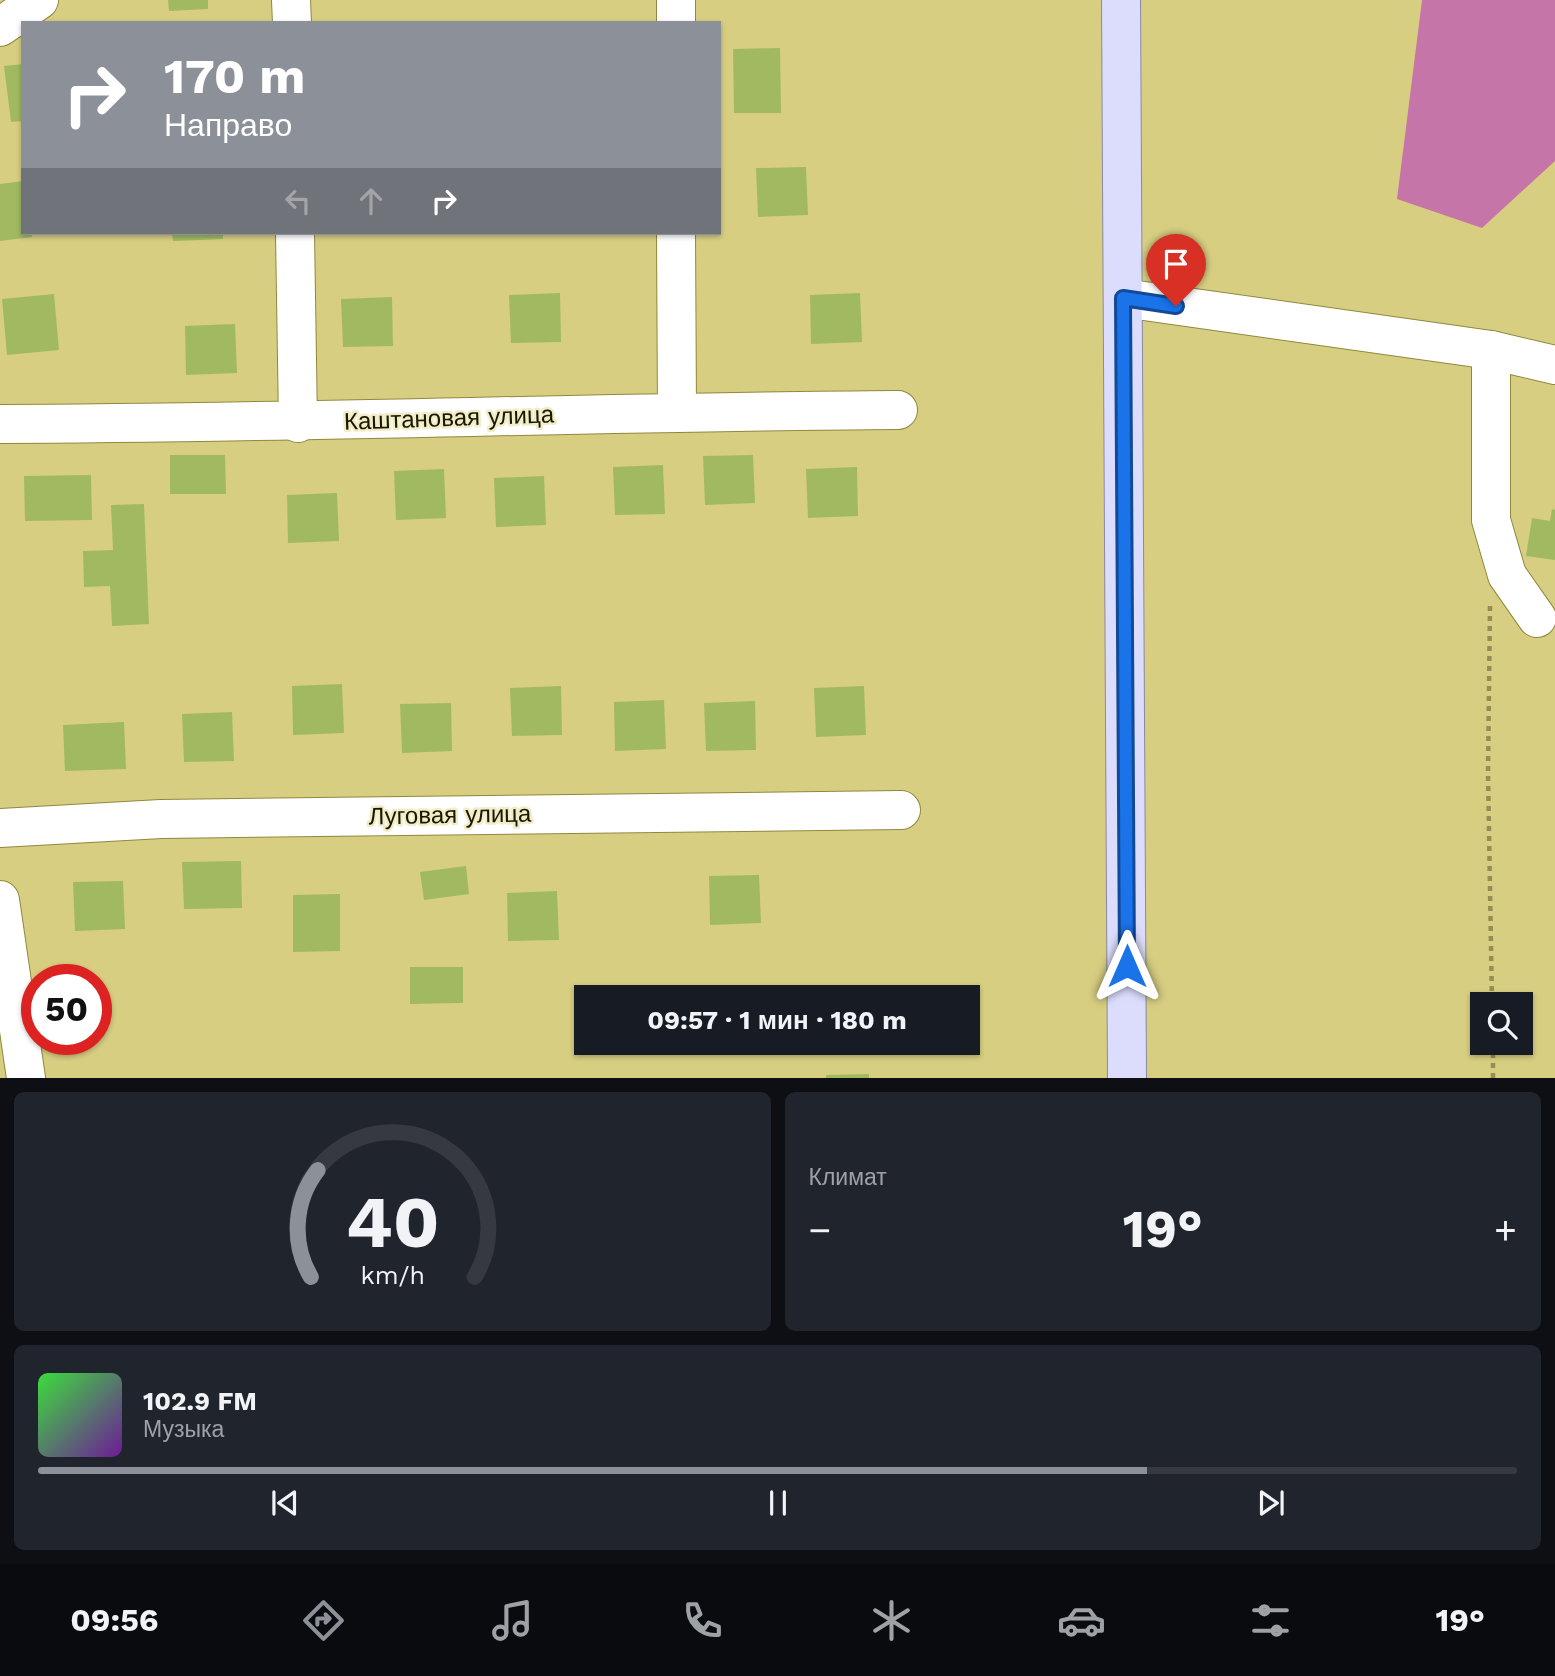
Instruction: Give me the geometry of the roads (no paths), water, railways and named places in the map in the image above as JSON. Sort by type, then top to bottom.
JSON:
[{"type":"main road","points":[[1121,0],[1127,1077]]},
{"type":"lane","points":[[0,27],[40,0]]},
{"type":"lane","points":[[291,0],[292,21]]},
{"type":"lane","points":[[676,0],[676,21]]},
{"type":"lane","points":[[295,235],[298,423]]},
{"type":"lane","points":[[676,235],[677,412]]},
{"type":"lane","points":[[1123,298],[1491,350],[1555,365]]},
{"type":"lane","points":[[1491,350],[1491,520],[1507,575],[1537,618]]},
{"type":"lane","name":"Каштановая улица","points":[[0,424],[298,423],[677,412],[898,410]]},
{"type":"lane","name":"Луговая улица","points":[[0,828],[161,819],[901,810]]},
{"type":"lane","points":[[0,900],[26,1077]]}]
